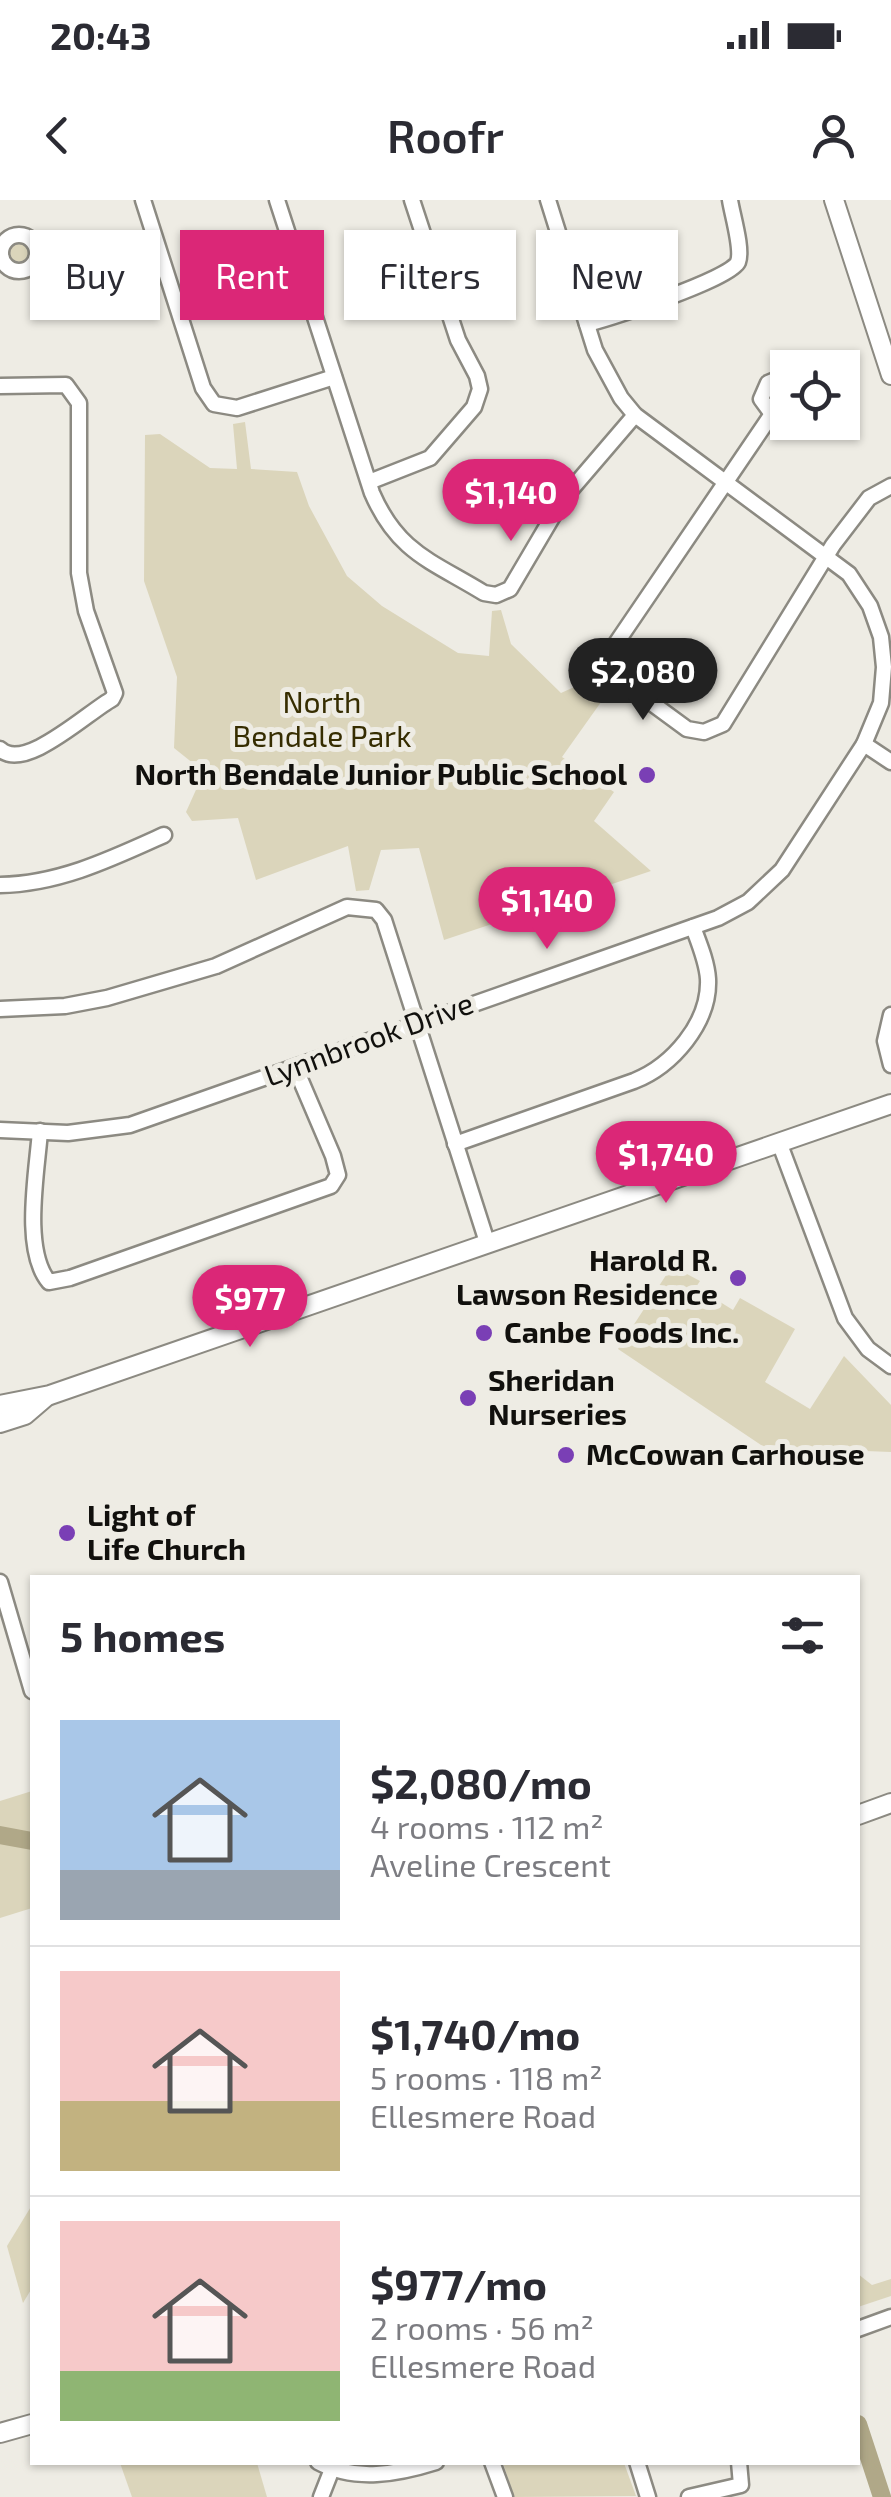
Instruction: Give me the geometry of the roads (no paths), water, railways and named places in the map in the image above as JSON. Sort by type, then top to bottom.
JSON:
[{"type":"main road","points":[[834,200],[891,375]]},
{"type":"main road","points":[[0,1405],[46,1396],[891,1104]]},
{"type":"main road","points":[[0,1424],[26,1414],[46,1396]]},
{"type":"main road","points":[[860,1814],[891,1802]]},
{"type":"main road","points":[[0,2433],[30,2425]]},
{"type":"street","points":[[143,200],[203,388],[214,404],[236,408],[334,378]]},
{"type":"street","points":[[278,200],[380,512],[408,547],[484,593],[496,595],[510,589],[563,498],[635,415]]},
{"type":"street","points":[[369,482],[430,458],[474,407],[480,389],[458,340],[412,200]]},
{"type":"street","name":"Lynnbrook Drive","points":[[0,1130],[68,1133],[130,1125],[693,927],[748,902],[782,870],[864,744],[881,704],[884,659],[877,622],[859,586],[827,556],[635,415],[612,384],[587,324],[548,200]]},
{"type":"street","points":[[587,324],[732,269],[739,250],[730,200]]},
{"type":"street","points":[[770,383],[764,388],[763,405],[770,409]]},
{"type":"street","points":[[0,386],[66,385],[79,403],[78,573],[86,611],[115,693],[112,699],[37,749],[16,757],[4,754],[0,748]]},
{"type":"street","points":[[770,427],[726,482],[615,646],[614,664],[624,682],[687,729],[704,732],[723,724],[827,556],[869,498],[891,486]]},
{"type":"street","points":[[864,744],[891,762]]},
{"type":"street","points":[[0,885],[56,878],[96,866],[164,835]]},
{"type":"street","points":[[0,1008],[83,1004],[194,974],[357,906],[376,910],[384,920],[487,1242]]},
{"type":"street","points":[[455,1144],[634,1082],[668,1063],[699,1016],[708,993],[707,970],[693,927]]},
{"type":"street","points":[[891,1015],[885,1041],[891,1065]]},
{"type":"street","points":[[40,1131],[34,1243],[37,1263],[49,1282],[331,1186],[338,1175],[334,1156],[295,1067]]},
{"type":"street","points":[[779,1142],[845,1318],[868,1349],[886,1363],[891,1383]]},
{"type":"street","points":[[0,1582],[30,1684]]},
{"type":"street","points":[[860,2328],[891,2317]]},
{"type":"street","points":[[321,2497],[325,2466],[398,2474],[426,2465]]},
{"type":"street","points":[[493,2465],[504,2497]]},
{"type":"street","points":[[638,2465],[648,2497]]},
{"type":"street","points":[[690,2497],[740,2485],[739,2465]]},
{"type":"waterway","points":[[0,1835],[30,1841]]},
{"type":"waterway","points":[[860,2430],[882,2497]]},
{"type":"place","name":"North Bendale Junior Public School","points":[[647,775]]},
{"type":"place","name":"Harold R. Lawson Residence","points":[[738,1278]]},
{"type":"place","name":"Canbe Foods Inc.","points":[[484,1333]]},
{"type":"place","name":"Sheridan Nurseries","points":[[468,1398]]},
{"type":"place","name":"McCowan Carhouse","points":[[566,1455]]},
{"type":"place","name":"Light of Life Church","points":[[67,1533]]},
{"type":"park label","name":"North Bendale Park","points":[[322,720]]}]
